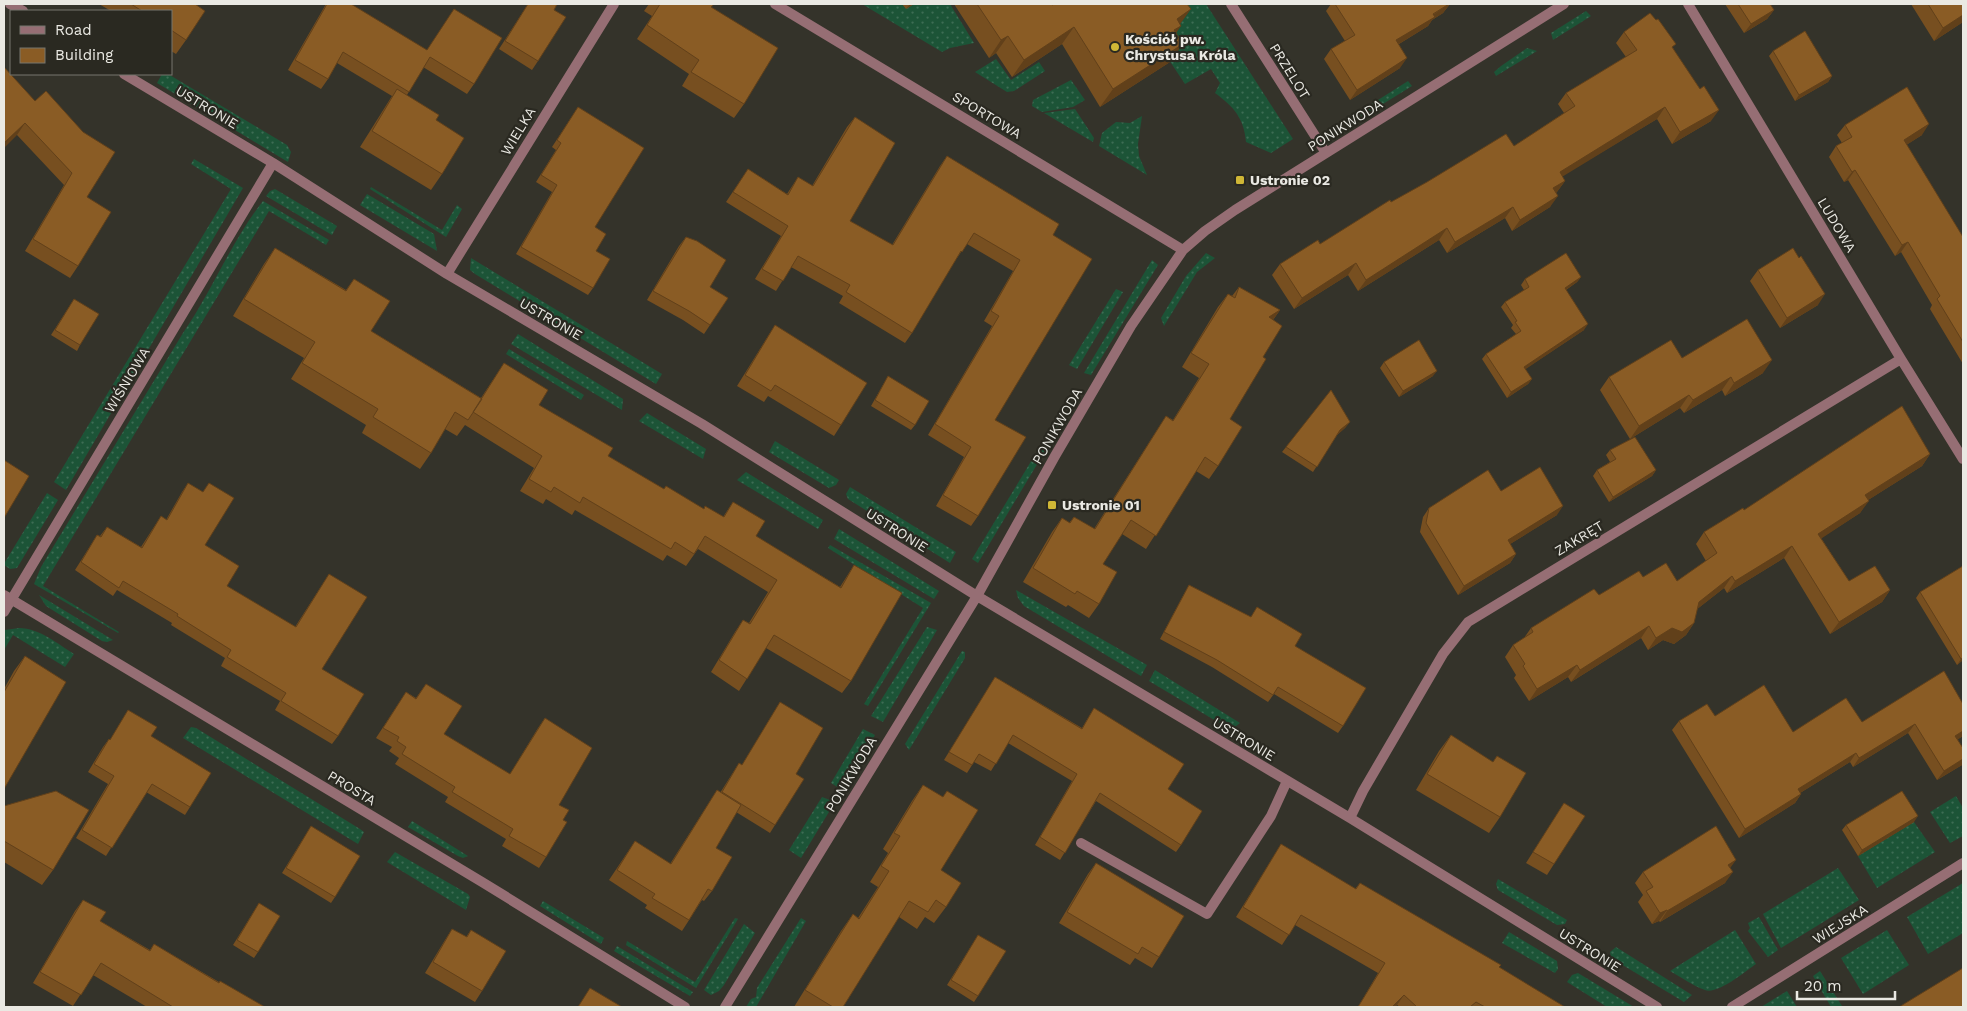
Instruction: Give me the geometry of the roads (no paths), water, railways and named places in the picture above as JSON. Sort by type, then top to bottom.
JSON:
[{"type":"street","points":[[10,4],[21,10]]},
{"type":"street","name":"WIELKA","points":[[447,274],[614,4]]},
{"type":"street","name":"SPORTOWA","points":[[775,4],[1183,250]]},
{"type":"street","name":"PRZELOT","points":[[1231,4],[1326,154]]},
{"type":"street","name":"PONIKWODA","points":[[725,1007],[977,596],[1054,456],[1131,326],[1183,250],[1205,231],[1564,4]]},
{"type":"street","name":"LUDOWA","points":[[1688,4],[1963,459]]},
{"type":"street","name":"USTRONIE","points":[[126,75],[274,163],[447,274],[702,424],[977,596],[1350,818],[1658,1007]]},
{"type":"street","name":"WIŚNIOWA","points":[[4,612],[8,597],[274,163]]},
{"type":"street","name":"ZAKRĘT","points":[[1350,818],[1363,792],[1443,654],[1468,622],[1901,359]]},
{"type":"street","name":"PROSTA","points":[[8,597],[482,882],[685,1007]]},
{"type":"street","points":[[1081,844],[1207,914],[1271,816],[1287,781]]},
{"type":"street","name":"WIEJSKA","points":[[1732,1007],[1963,863]]},
{"type":"place","name":"Kościół pw. Chrystusa Króla","points":[[1115,47]]},
{"type":"place","name":"Ustronie 02","points":[[1240,180]]},
{"type":"place","name":"Ustronie 01","points":[[1052,505]]}]
